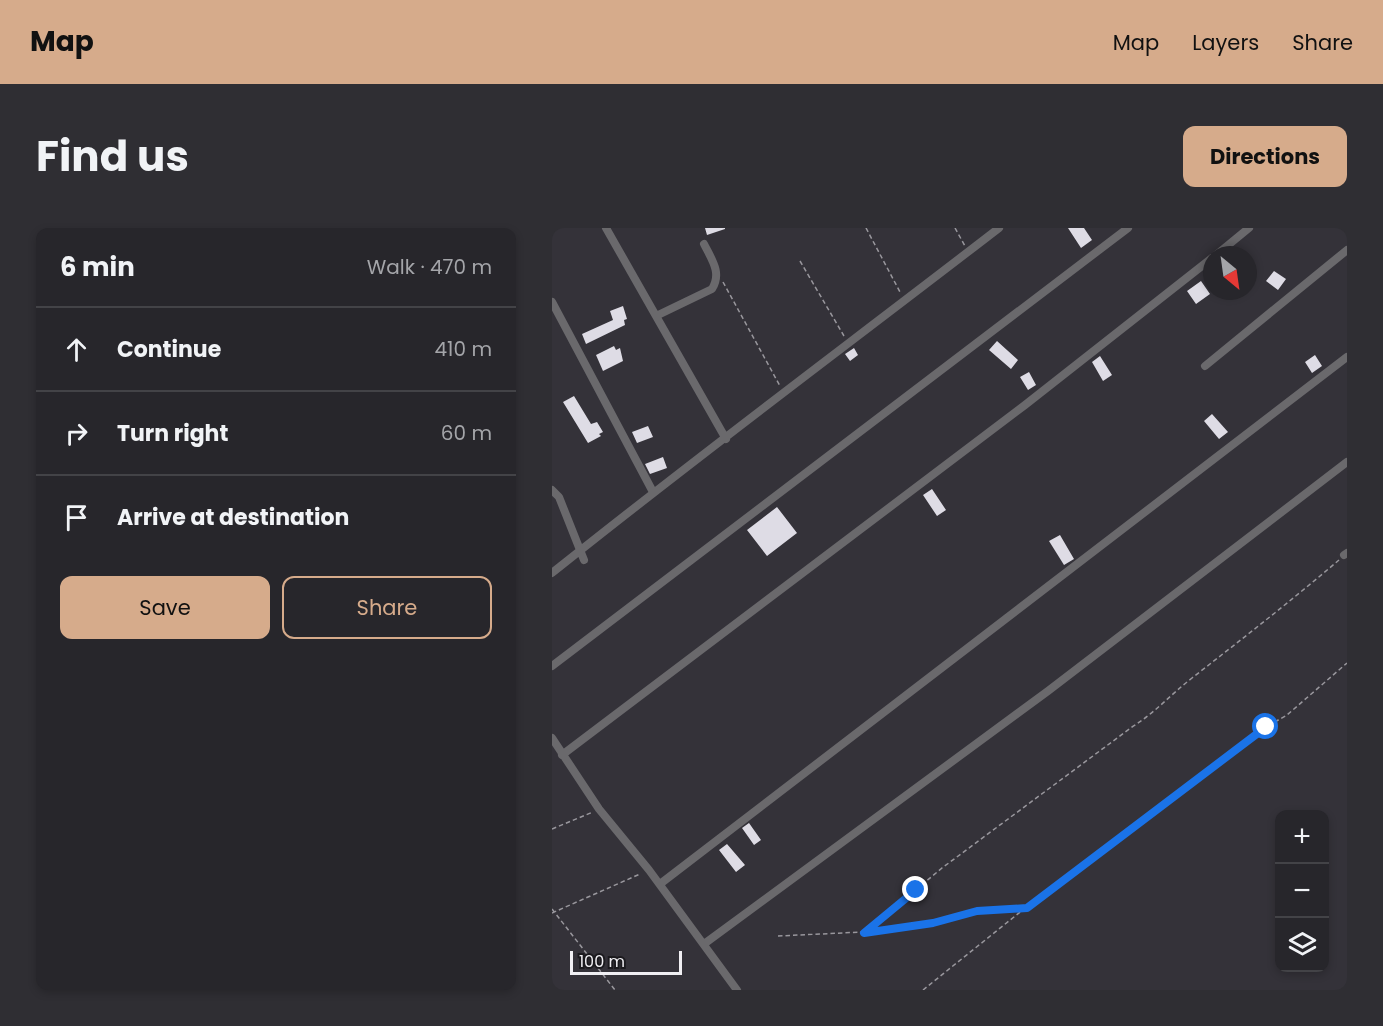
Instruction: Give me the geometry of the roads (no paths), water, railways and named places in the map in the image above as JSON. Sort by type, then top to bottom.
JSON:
[{"type":"street","points":[[606,228],[726,439]]},
{"type":"street","points":[[552,573],[653,492],[726,439],[999,228]]},
{"type":"street","points":[[552,666],[1128,228]]},
{"type":"street","points":[[1227,246],[1249,228]]},
{"type":"street","points":[[656,316],[712,289],[717,281],[718,271],[704,244]]},
{"type":"street","points":[[1205,366],[1347,250]]},
{"type":"street","points":[[562,755],[1025,405],[1203,265]]},
{"type":"street","points":[[552,302],[653,492]]},
{"type":"street","points":[[660,884],[1347,357]]},
{"type":"street","points":[[704,944],[1048,692],[1347,462]]},
{"type":"street","points":[[552,490],[559,497],[584,560]]},
{"type":"street","points":[[552,738],[599,809],[660,884],[737,990]]}]
